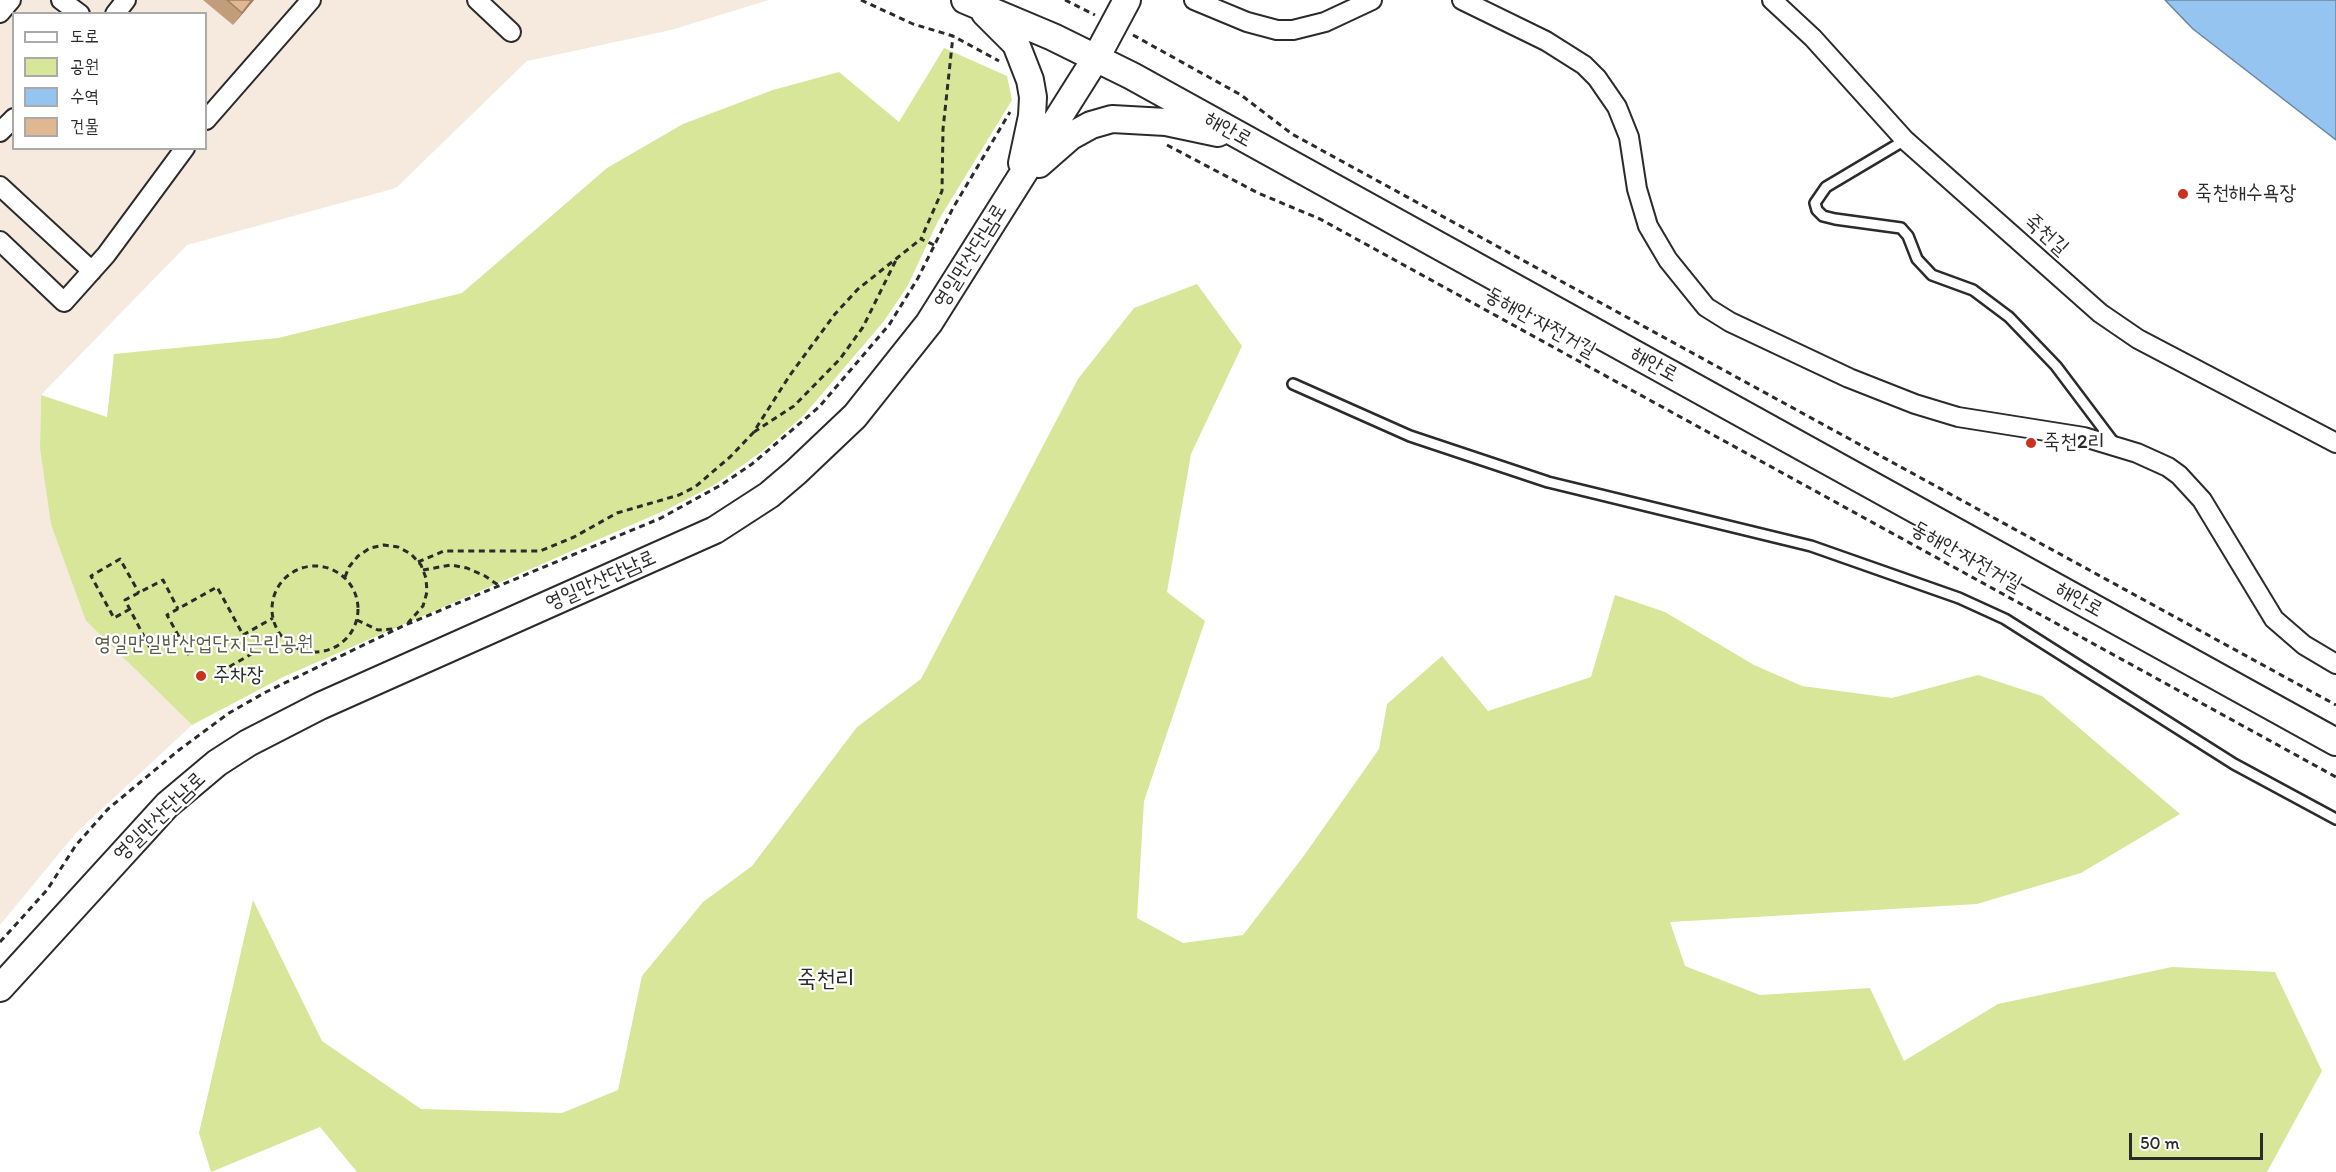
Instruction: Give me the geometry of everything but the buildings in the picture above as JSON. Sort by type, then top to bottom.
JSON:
[{"type":"street","points":[[0,13],[11,0]]},
{"type":"street","points":[[61,0],[77,12]]},
{"type":"street","points":[[117,12],[126,0]]},
{"type":"street","points":[[207,119],[311,0]]},
{"type":"street","points":[[477,0],[511,32]]},
{"type":"street","name":"영일만산단남로","points":[[0,988],[167,805],[217,763],[248,743],[320,706],[681,546],[724,524],[769,495],[855,416],[902,359],[928,323],[1096,58],[1127,0]]},
{"type":"street","points":[[1194,0],[1262,27],[1285,30],[1325,22],[1372,0]]},
{"type":"street","points":[[1462,0],[1554,45],[1584,65],[1597,78],[1617,107],[1629,136],[1637,189],[1648,226],[1668,260],[1706,307],[1730,321],[1849,378],[1915,405],[1958,417],[2058,432],[2116,446],[2154,460],[2179,475],[2216,520],[2252,587],[2274,619],[2304,645],[2336,664]]},
{"type":"street","name":"죽천길","points":[[1772,0],[1808,32],[1905,140],[2118,327],[2336,443]]},
{"type":"street","points":[[969,1],[998,24],[1016,44],[1030,80],[1032,116],[1016,184]]},
{"type":"street","name":"해안로","points":[[969,1],[1096,58],[2336,742]]},
{"type":"street","points":[[1016,184],[1071,136],[1090,125],[1112,119],[1166,122],[1248,141]]},
{"type":"street","points":[[0,132],[12,120]]},
{"type":"street","points":[[0,241],[64,302],[92,271],[183,150]]},
{"type":"street","points":[[0,186],[92,271]]},
{"type":"lane","points":[[1905,140],[1826,187],[1815,203],[1817,210],[1823,216],[1835,219],[1901,228],[1908,236],[1917,259],[1932,275],[1973,290],[2009,317],[2056,366],[2116,446]]},
{"type":"lane","points":[[1293,384],[1410,436],[1548,482],[1811,546],[1959,598],[2005,619],[2234,764],[2336,819]]},
{"type":"path","points":[[861,0],[913,24],[953,36],[1008,66]]},
{"type":"path","points":[[1065,0],[1114,24],[1240,95],[1292,134],[2336,705]]},
{"type":"path","points":[[418,562],[444,550],[540,552],[558,545],[617,513],[695,488],[730,457],[753,433],[790,375],[835,314],[858,289],[921,239],[942,191],[943,129],[953,36]]},
{"type":"path","points":[[0,942],[47,890],[76,845],[108,809],[179,750],[230,713],[267,692],[403,626],[501,587],[679,509],[752,464],[819,407],[888,325],[906,299],[1011,110]]},
{"type":"path","name":"동해안 자전거길","points":[[1164,144],[1258,193],[1320,219],[2336,777]]},
{"type":"path","points":[[921,239],[934,245]]},
{"type":"path","points":[[753,433],[794,406],[840,359],[863,327],[898,255]]},
{"type":"path","points":[[345,577],[358,556],[370,548],[384,545],[398,548],[418,562],[423,570],[427,592],[423,606],[415,618],[403,626],[378,630],[357,620]]},
{"type":"path","points":[[130,609],[114,618],[91,576],[120,559],[139,593]]},
{"type":"path","points":[[312,565],[327,567],[345,577],[357,597],[357,620],[349,637],[339,646],[312,653],[286,642],[273,618],[272,604],[276,590],[285,578],[297,569],[312,565]]},
{"type":"path","points":[[423,570],[451,565],[467,568],[501,587]]},
{"type":"path","points":[[177,633],[150,648],[125,600],[163,580],[178,609]]},
{"type":"path","points":[[189,655],[167,615],[217,587],[254,653],[229,667]]},
{"type":"path","points":[[243,635],[273,618]]},
{"type":"shaded area","points":[[0,0],[769,0],[671,30],[527,61],[396,188],[187,245],[41,395],[40,448],[86,621],[192,725],[76,833],[0,925]]},
{"type":"green space","name":"영일만일반산업단지근린공원","points":[[944,48],[1007,76],[1012,100],[938,221],[907,287],[884,321],[804,415],[764,450],[716,484],[668,509],[283,677],[192,725],[86,621],[51,524],[40,448],[41,395],[107,417],[114,354],[278,338],[462,293],[607,168],[683,124],[773,90],[839,72],[899,122]]},
{"type":"green space","points":[[1197,284],[1242,346],[1191,454],[1167,592],[1205,621],[1144,801],[1137,918],[1183,943],[1243,935],[1303,857],[1379,749],[1387,704],[1442,656],[1488,711],[1591,677],[1615,595],[1665,612],[1754,665],[1802,686],[1892,698],[1978,675],[2042,696],[2180,814],[2081,873],[1977,904],[1670,922],[1685,966],[1760,995],[1870,988],[1904,1061],[1998,1004],[2172,967],[2275,972],[2322,1071],[2267,1172],[357,1172],[320,1127],[211,1172],[199,1133],[253,900],[322,1041],[421,1109],[562,1113],[618,1090],[642,976],[703,902],[752,866],[857,727],[921,679],[1078,379],[1134,308]]},
{"type":"water","points":[[2165,0],[2336,0],[2336,140],[2193,29]]},
{"type":"place","name":"죽천해수욕장","points":[[2183,194]]},
{"type":"place","name":"죽천2리","points":[[2031,443]]},
{"type":"place","name":"주차장","points":[[201,676]]},
{"type":"district","name":"죽천리","points":[[826,980]]}]
